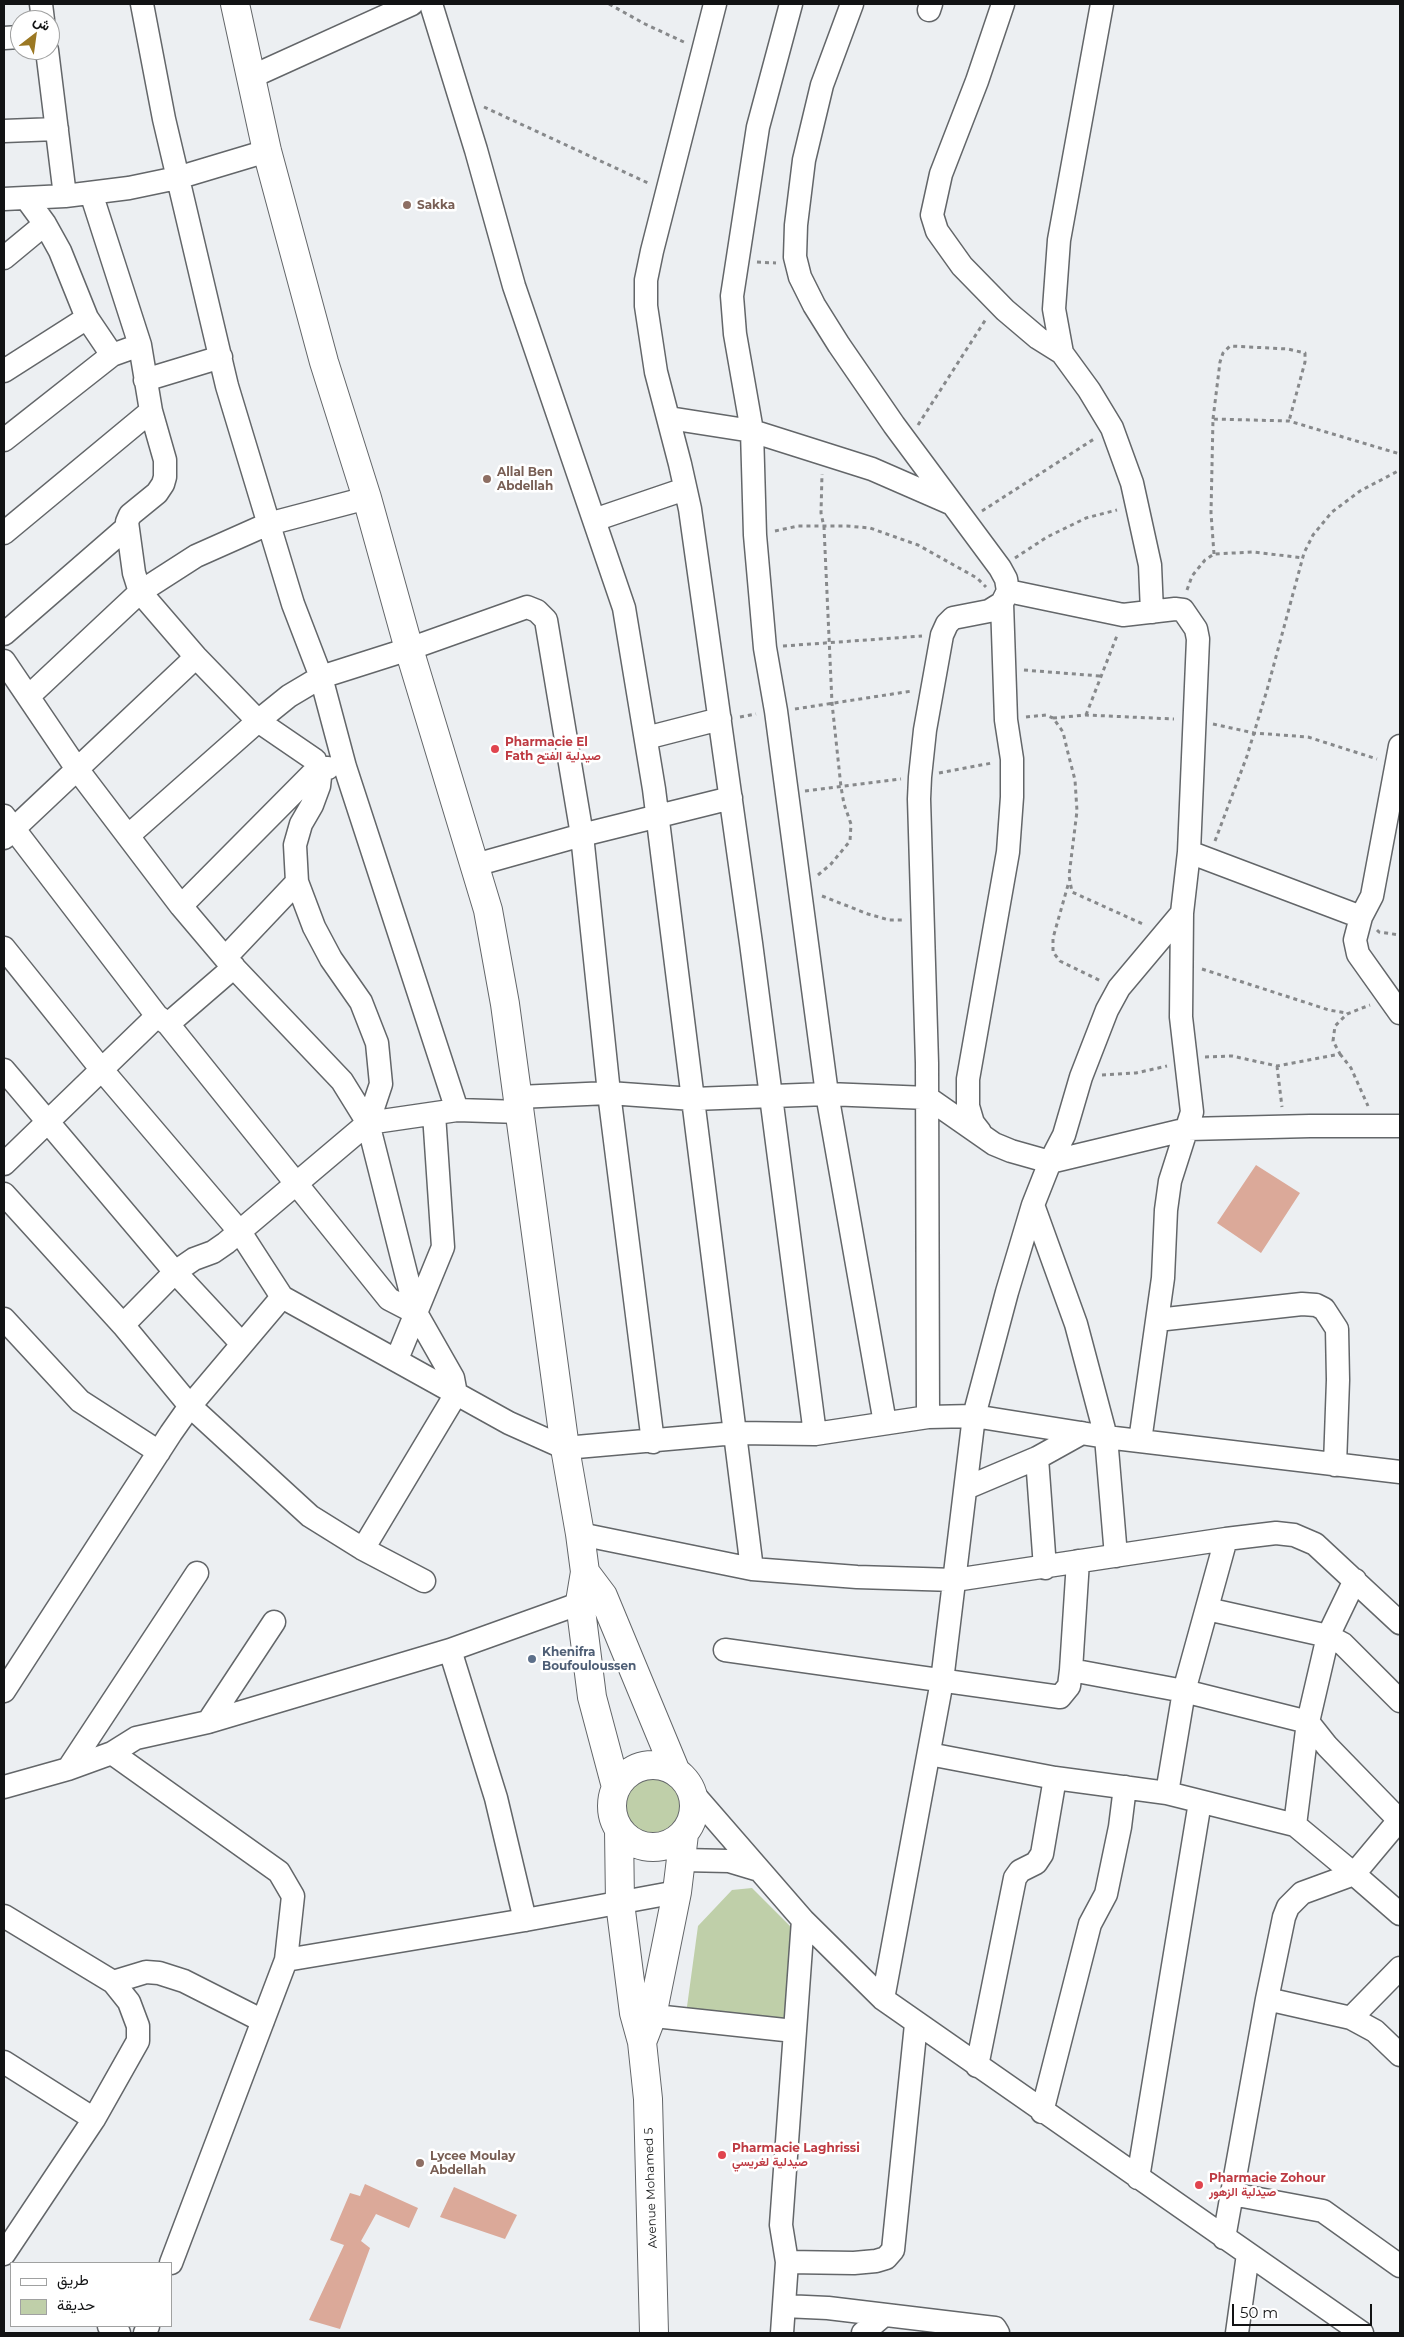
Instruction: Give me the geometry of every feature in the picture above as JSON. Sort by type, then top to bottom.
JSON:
[{"type":"main road","points":[[235,4],[267,151],[324,362],[367,498],[409,649],[488,910],[519,1104],[565,1448],[585,1572],[592,1599],[694,1805],[691,1821],[684,1834],[674,1842],[663,1846],[650,1848],[638,1845],[627,1839],[619,1830],[611,1809],[616,1787],[592,1697],[592,1599]]},
{"type":"main road","points":[[616,1787],[632,1771],[643,1766],[665,1767],[683,1781]]},
{"type":"main road","name":"Avenue Mohamed 5","points":[[619,1830],[620,1903],[643,2014],[642,2042],[648,2100],[654,2333]]},
{"type":"main road","points":[[643,2014],[677,1892],[684,1834]]},
{"type":"street","points":[[142,4],[177,178],[227,386],[268,524],[294,604],[321,677],[345,767],[457,1110]]},
{"type":"street","points":[[251,77],[412,4]]},
{"type":"street","points":[[431,4],[476,150],[514,286],[624,608],[658,818],[752,1569]]},
{"type":"street","points":[[715,4],[646,280],[651,345],[685,488],[720,719],[815,1434]]},
{"type":"street","points":[[791,4],[758,127],[732,296],[735,334],[752,431],[755,535],[765,648],[805,881],[827,1094],[885,1423]]},
{"type":"street","points":[[852,4],[822,84],[804,160],[796,225],[797,264],[800,278],[819,313],[907,443],[1000,568],[1006,579],[1004,670],[1006,720],[1012,759],[1012,797],[1008,852],[968,1079],[968,1106],[976,1128],[982,1135]]},
{"type":"street","points":[[1003,4],[977,81],[941,174],[932,215],[937,232],[962,266],[997,303],[1038,338],[1062,353],[1090,390],[1112,428],[1132,483],[1150,565],[1152,612]]},
{"type":"street","points":[[1062,353],[1054,309],[1059,240],[1102,4]]},
{"type":"street","points":[[48,60],[65,196]]},
{"type":"street","points":[[4,131],[57,129]]},
{"type":"street","points":[[4,199],[91,193],[177,178],[267,151]]},
{"type":"street","points":[[91,193],[140,345],[151,412],[165,460],[165,477],[157,493],[130,515],[126,528],[134,574],[140,592],[196,657],[258,721],[315,760],[320,776],[316,795],[301,824],[295,845],[298,882],[314,926],[331,959],[361,1002],[377,1043],[381,1084],[368,1123],[240,1232],[213,1252],[194,1259],[175,1272],[122,1325]]},
{"type":"street","points":[[26,198],[45,224],[68,269],[88,318],[112,355]]},
{"type":"street","points":[[4,258],[45,224]]},
{"type":"street","points":[[4,370],[88,318]]},
{"type":"street","points":[[4,440],[112,355],[140,345]]},
{"type":"street","points":[[145,380],[221,357]]},
{"type":"street","points":[[4,533],[151,412]]},
{"type":"street","points":[[668,418],[752,431],[872,469],[950,503]]},
{"type":"street","points":[[594,520],[685,488]]},
{"type":"street","points":[[29,696],[140,592],[196,556],[268,524],[367,498]]},
{"type":"street","points":[[4,634],[126,528]]},
{"type":"street","points":[[928,1417],[928,1098],[919,799],[925,730],[942,635],[953,618],[977,615],[1005,597],[1123,615],[1175,609],[1183,610],[1196,629],[1198,638],[1195,720],[1199,855],[1182,913],[1181,1017],[1192,1112],[1170,1181],[1166,1210],[1163,1278],[1140,1441]]},
{"type":"street","points":[[129,835],[258,721],[289,696],[321,677],[409,649],[526,607],[538,611],[546,620],[582,835],[609,1093],[652,1442]]},
{"type":"street","points":[[196,657],[77,769],[7,827],[389,1299],[416,1313]]},
{"type":"street","points":[[4,661],[77,769],[129,835],[181,906],[230,963],[342,1082],[368,1123],[416,1313],[453,1378],[456,1394],[363,1549]]},
{"type":"street","points":[[646,738],[720,719]]},
{"type":"street","points":[[1394,1005],[1358,954],[1355,940],[1361,917],[1372,896],[1398,756]]},
{"type":"street","points":[[181,906],[318,768],[345,767]]},
{"type":"street","points":[[475,865],[582,835],[658,818],[731,798]]},
{"type":"street","points":[[1199,855],[1361,917]]},
{"type":"street","points":[[4,1164],[102,1070],[230,963],[298,882]]},
{"type":"street","points":[[883,2000],[942,1681],[974,1416],[1007,1292],[1033,1205],[1050,1162],[1064,1135],[1081,1077],[1107,1010],[1119,988],[1182,913]]},
{"type":"street","points":[[4,948],[102,1070],[240,1232],[282,1297],[397,1359],[509,1423],[565,1448],[652,1442],[736,1433],[815,1434],[928,1417],[974,1416],[1106,1437],[1400,1472]]},
{"type":"street","points":[[4,1070],[175,1272],[242,1344]]},
{"type":"street","points":[[368,1123],[457,1110],[609,1093],[693,1100],[770,1095],[827,1094],[928,1098],[994,1144],[1011,1152],[1050,1162],[1188,1129],[1284,1126],[1400,1126]]},
{"type":"street","points":[[397,1359],[443,1247],[434,1114]]},
{"type":"street","points":[[4,1194],[122,1325],[190,1406],[310,1516],[363,1549],[424,1581]]},
{"type":"street","points":[[1033,1205],[1076,1324],[1106,1437],[1116,1556]]},
{"type":"street","points":[[4,1691],[190,1406],[282,1297]]},
{"type":"street","points":[[1157,1320],[1302,1304],[1316,1305],[1324,1309],[1336,1329],[1338,1380],[1335,1465]]},
{"type":"street","points":[[4,1318],[80,1402],[159,1452]]},
{"type":"street","points":[[966,1488],[1036,1458],[1082,1433]]},
{"type":"street","points":[[1036,1458],[1045,1568]]},
{"type":"street","points":[[580,1534],[752,1569],[857,1577],[955,1580],[1276,1533],[1294,1535],[1315,1544],[1400,1622]]},
{"type":"street","points":[[1167,1793],[1184,1691],[1226,1539]]},
{"type":"street","points":[[725,1650],[1060,1697],[1069,1686],[1072,1670],[1078,1561]]},
{"type":"street","points":[[68,1770],[197,1573]]},
{"type":"street","points":[[1295,1825],[1308,1722],[1328,1636],[1355,1580]]},
{"type":"street","points":[[4,1787],[68,1770],[112,1753],[136,1738],[208,1722],[450,1650],[592,1599]]},
{"type":"street","points":[[1207,1610],[1328,1636],[1342,1644],[1400,1700]]},
{"type":"street","points":[[208,1722],[274,1622]]},
{"type":"street","points":[[450,1650],[496,1798],[525,1920]]},
{"type":"street","points":[[1072,1670],[1184,1691],[1308,1722],[1327,1746],[1400,1820],[1354,1874],[1302,1893],[1288,1907],[1284,1917],[1266,1999],[1224,2238]]},
{"type":"street","points":[[112,1753],[279,1872],[293,1896],[286,1960],[171,2262]]},
{"type":"street","points":[[929,1754],[1055,1778],[1167,1793],[1295,1825],[1400,1914]]},
{"type":"street","points":[[978,2066],[1015,1878],[1028,1865],[1036,1863],[1042,1854],[1055,1778]]},
{"type":"street","points":[[683,1781],[803,1920],[883,2000],[1362,2333]]},
{"type":"street","points":[[1042,2112],[1090,1924],[1106,1894],[1120,1827],[1125,1787]]},
{"type":"street","points":[[1138,2178],[1200,1802]]},
{"type":"street","points":[[682,1860],[729,1861],[759,1870]]},
{"type":"street","points":[[286,1960],[525,1920],[677,1892]]},
{"type":"street","points":[[4,1916],[113,1982],[128,2002],[138,2026],[138,2041],[94,2119],[4,2253],[17,2262]]},
{"type":"street","points":[[782,2333],[787,2262],[781,2224],[803,1920]]},
{"type":"street","points":[[1351,2018],[1400,1968]]},
{"type":"street","points":[[113,1982],[146,1972],[159,1973],[184,1981],[263,2021]]},
{"type":"street","points":[[1266,1999],[1351,2018],[1375,2031],[1400,2055]]},
{"type":"street","points":[[643,2014],[794,2031]]},
{"type":"street","points":[[787,2262],[854,2264],[886,2258],[893,2250],[916,2024]]},
{"type":"street","points":[[4,2062],[94,2119]]},
{"type":"street","points":[[1232,2194],[1323,2211],[1399,2263]]},
{"type":"street","points":[[1237,2333],[1248,2254]]},
{"type":"street","points":[[784,2306],[828,2308],[884,2315],[924,2326],[995,2328],[998,2333]]},
{"type":"street","points":[[863,2333],[884,2315]]},
{"type":"path","points":[[609,4],[645,24],[703,51]]},
{"type":"path","points":[[458,95],[667,191]]},
{"type":"path","points":[[736,261],[797,264]]},
{"type":"path","points":[[907,443],[997,303]]},
{"type":"path","points":[[1214,554],[1211,504],[1213,419],[1223,353],[1230,346],[1288,348],[1305,353],[1305,362],[1289,421]]},
{"type":"path","points":[[1213,419],[1289,421],[1400,454]]},
{"type":"path","points":[[965,522],[1068,454],[1112,428]]},
{"type":"path","points":[[822,454],[821,513],[824,527],[832,703],[841,787],[844,804],[851,824],[851,834],[850,842],[844,850],[822,872],[805,881],[818,894],[868,914],[888,920],[923,919]]},
{"type":"path","points":[[1199,855],[1236,788],[1254,733],[1303,558],[1313,535],[1332,512],[1360,491],[1400,470]]},
{"type":"path","points":[[1000,568],[1048,537],[1086,518],[1136,505]]},
{"type":"path","points":[[755,535],[798,526],[870,528],[918,545],[977,578],[1005,597]]},
{"type":"path","points":[[1183,610],[1192,576],[1205,560],[1214,554],[1254,552],[1303,558]]},
{"type":"path","points":[[1086,715],[1100,676],[1116,641],[1123,615]]},
{"type":"path","points":[[765,648],[830,641],[942,635]]},
{"type":"path","points":[[1004,670],[1037,670],[1066,675],[1100,676]]},
{"type":"path","points":[[720,719],[776,712],[890,693],[933,690]]},
{"type":"path","points":[[1006,720],[1046,715],[1054,718],[1086,715],[1195,720],[1254,733],[1308,737],[1398,756]]},
{"type":"path","points":[[1054,718],[1063,732],[1075,780],[1077,811],[1069,885],[1053,938],[1053,952],[1060,961],[1069,966],[1119,988]]},
{"type":"path","points":[[1069,885],[1072,892],[1081,898],[1165,933]]},
{"type":"path","points":[[1182,962],[1329,1010],[1347,1014],[1394,1005]]},
{"type":"path","points":[[1347,1014],[1335,1026],[1333,1041],[1351,1068],[1377,1126]]},
{"type":"path","points":[[1081,1077],[1136,1073],[1213,1056],[1232,1056],[1277,1066],[1340,1054]]},
{"type":"path","points":[[1277,1066],[1284,1126]]},
{"type":"green space","points":[[647,1777],[659,1777],[674,1785],[682,1800],[682,1812],[674,1827],[659,1835],[647,1835],[632,1827],[624,1812],[624,1800],[632,1785]]},
{"type":"green space","points":[[752,1888],[792,1928],[784,2024],[686,2014],[698,1926],[732,1890]]},
{"type":"building","points":[[1256,1165],[1300,1193],[1261,1253],[1217,1223]]},
{"type":"building","points":[[365,2184],[418,2208],[409,2228],[376,2214],[361,2241],[370,2248],[340,2329],[309,2320],[344,2245],[330,2240],[350,2193],[360,2196]]},
{"type":"building","points":[[454,2187],[517,2215],[505,2239],[440,2217]]},
{"type":"place","name":"Sakka","points":[[407,205]]},
{"type":"place","name":"Allal Ben Abdellah","points":[[487,479]]},
{"type":"place","name":"Pharmacie El Fath صيدلية الفتح","points":[[495,749]]},
{"type":"place","name":"Khenifra Boufouloussen","points":[[532,1659]]},
{"type":"place","name":"Pharmacie Laghrissi صيدلية لغريسي","points":[[722,2155]]},
{"type":"place","name":"Lycee Moulay Abdellah","points":[[420,2163]]},
{"type":"place","name":"Pharmacie Zohour صيدلية الزهور","points":[[1199,2185]]}]
